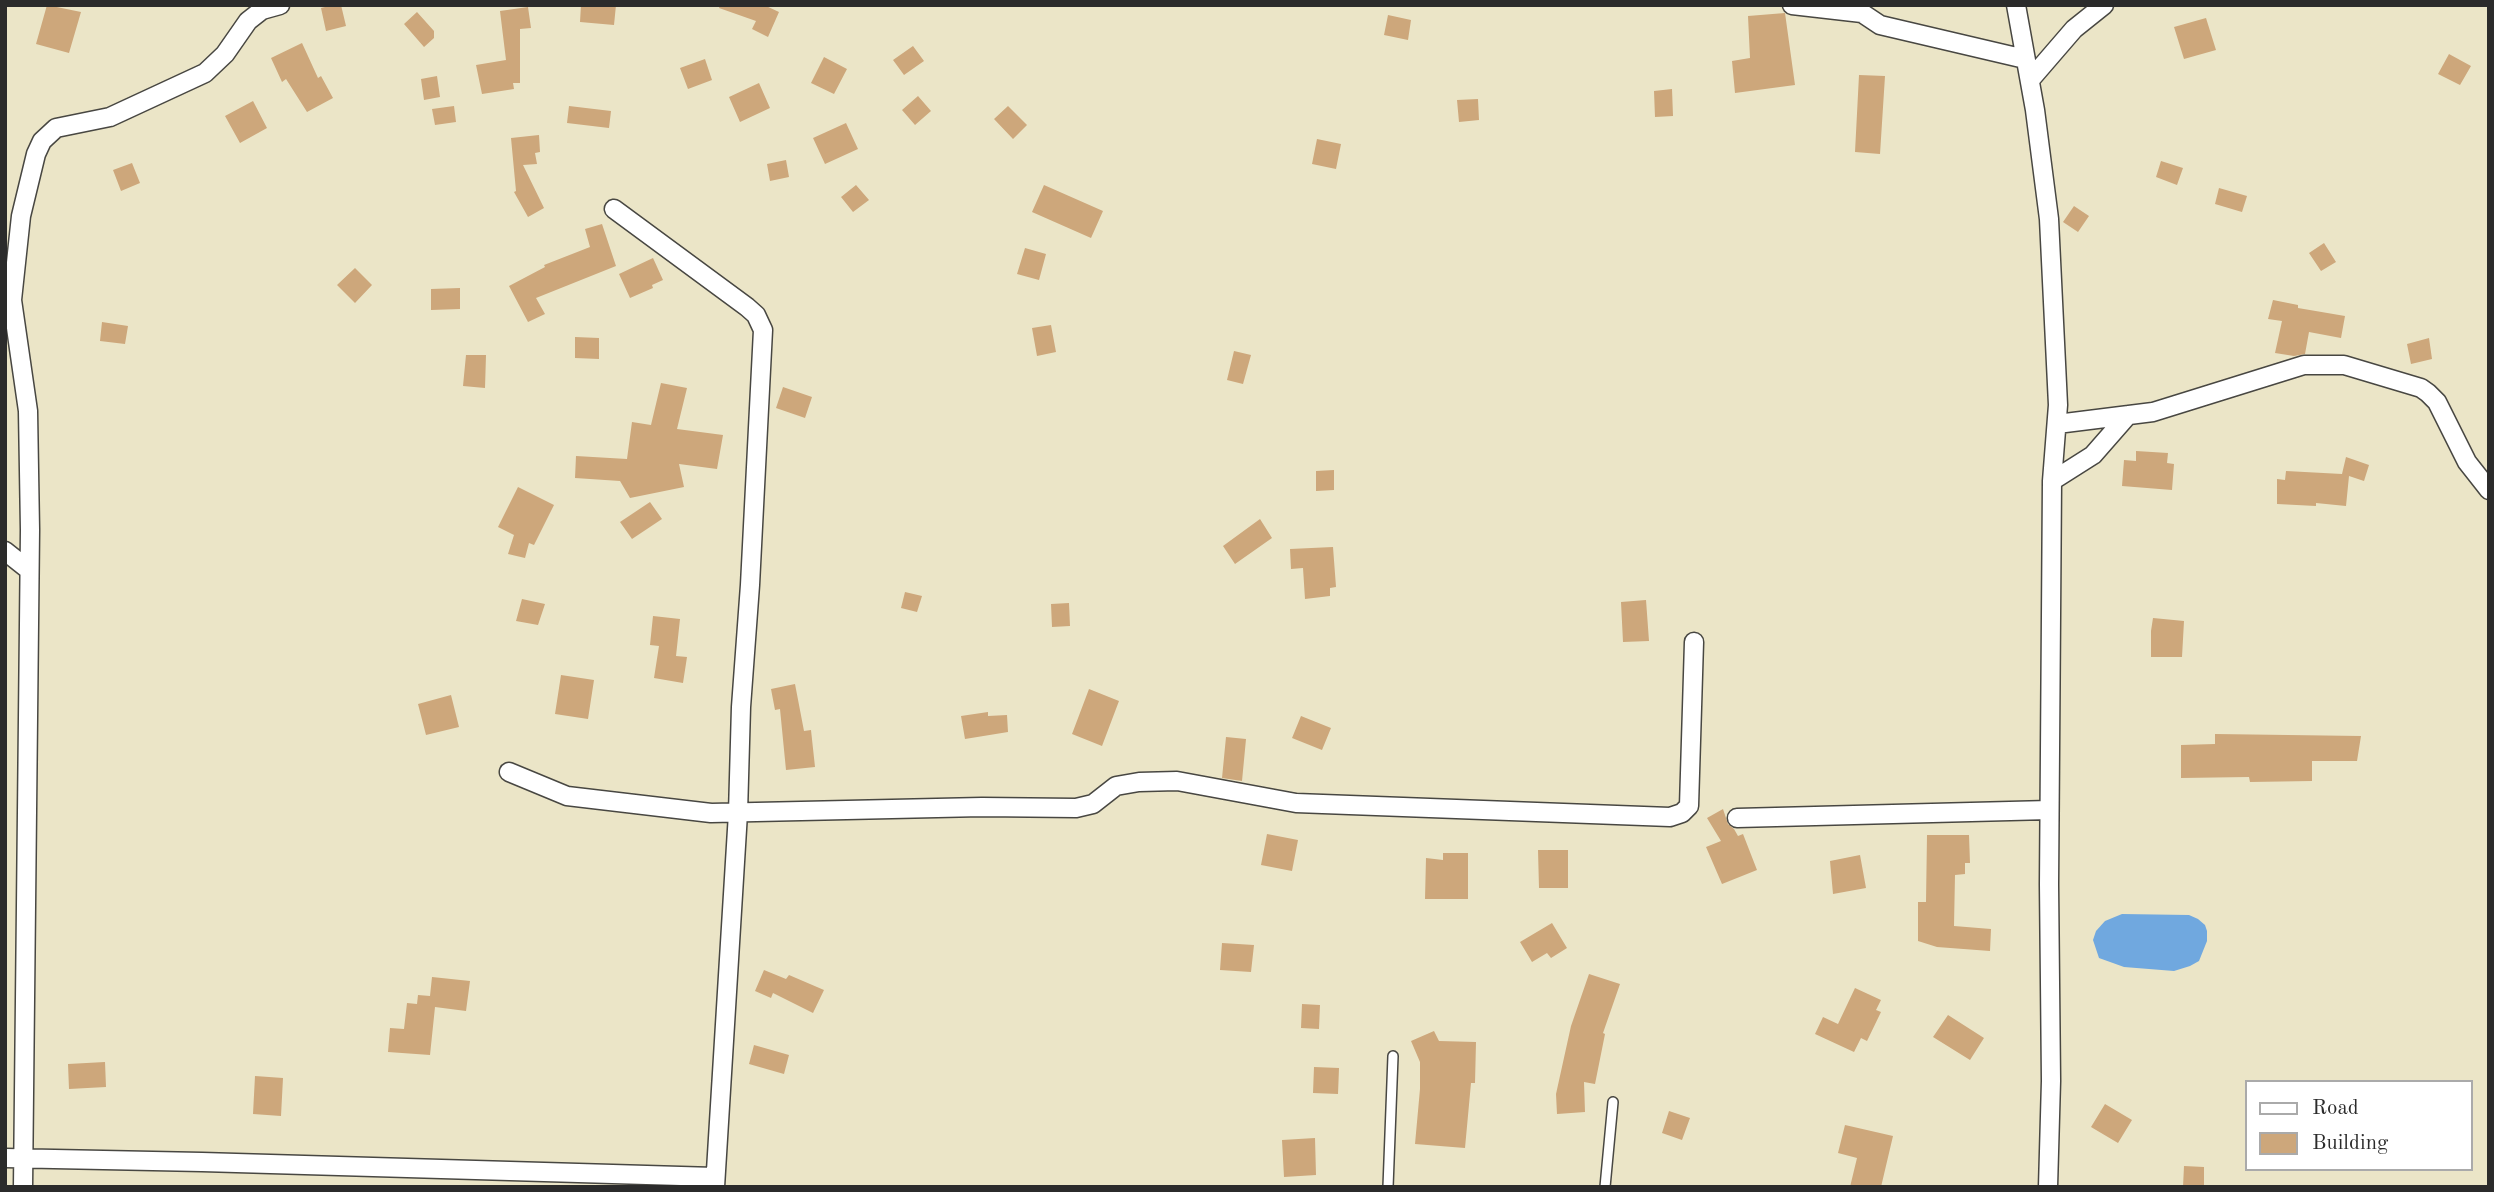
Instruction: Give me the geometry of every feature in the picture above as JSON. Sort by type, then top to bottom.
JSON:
[{"type":"street","points":[[23,1187],[14,1159],[29,570],[28,411],[12,300],[21,216],[42,141],[55,128],[110,117],[205,73],[225,54],[248,21],[262,10],[280,5]]},
{"type":"street","points":[[1792,5],[1862,13],[1880,25],[2025,59]]},
{"type":"street","points":[[2016,5],[2030,80],[2049,219],[2058,392],[2052,481],[2049,810],[2051,1081],[2048,1187]]},
{"type":"street","points":[[2030,80],[2074,29],[2104,5]]},
{"type":"street","points":[[14,1159],[202,1162],[715,1182],[738,813],[740,719],[751,572],[763,330],[756,315],[747,307],[614,209]]},
{"type":"street","points":[[2057,424],[2168,408],[2304,365],[2344,365],[2421,388],[2428,393],[2437,402],[2467,462],[2489,490]]},
{"type":"street","points":[[2052,481],[2093,455],[2128,415]]},
{"type":"street","points":[[5,551],[29,570]]},
{"type":"street","points":[[509,772],[567,796],[711,813],[982,807],[1076,808],[1093,804],[1116,786],[1139,782],[1177,781],[1296,803],[1670,817],[1682,813],[1689,806],[1694,642]]},
{"type":"street","points":[[1737,818],[2049,810]]},
{"type":"lane","points":[[1388,1187],[1393,1056]]},
{"type":"lane","points":[[1605,1187],[1613,1102]]},
{"type":"water","points":[[2122,914],[2189,915],[2198,919],[2207,931],[2207,941],[2199,961],[2174,971],[2124,967],[2099,958],[2093,940],[2096,931],[2105,921]]},
{"type":"building","points":[[47,5],[81,12],[69,53],[36,44]]},
{"type":"building","points":[[341,5],[346,26],[326,31],[321,8]]},
{"type":"building","points":[[581,5],[616,5],[614,25],[580,22]]},
{"type":"building","points":[[720,5],[764,5],[779,12],[768,37],[752,29],[756,21],[719,8]]},
{"type":"building","points":[[528,7],[531,28],[520,29],[520,83],[513,83],[514,89],[482,94],[476,65],[506,60],[500,11]]},
{"type":"building","points":[[417,12],[434,31],[434,38],[424,47],[404,24]]},
{"type":"building","points":[[1785,13],[1795,85],[1735,93],[1732,61],[1750,58],[1748,16]]},
{"type":"building","points":[[1388,15],[1411,20],[1408,40],[1384,35]]},
{"type":"building","points":[[2206,18],[2216,50],[2184,59],[2174,27]]},
{"type":"building","points":[[302,43],[318,78],[321,76],[333,98],[307,112],[286,79],[282,82],[271,58]]},
{"type":"building","points":[[913,46],[924,61],[904,75],[893,60]]},
{"type":"building","points":[[2449,54],[2471,66],[2460,85],[2438,74]]},
{"type":"building","points":[[824,57],[847,69],[834,94],[811,83]]},
{"type":"building","points":[[705,59],[712,80],[688,89],[680,68]]},
{"type":"building","points":[[1859,75],[1885,76],[1880,154],[1855,152]]},
{"type":"building","points":[[437,76],[440,97],[424,100],[421,79]]},
{"type":"building","points":[[759,83],[770,108],[740,122],[729,97]]},
{"type":"building","points":[[1672,89],[1673,116],[1655,117],[1654,91]]},
{"type":"building","points":[[918,96],[931,111],[915,125],[902,110]]},
{"type":"building","points":[[1478,99],[1479,120],[1459,122],[1457,100]]},
{"type":"building","points":[[253,101],[267,128],[240,143],[225,116]]},
{"type":"building","points":[[454,106],[456,122],[435,125],[432,109]]},
{"type":"building","points":[[569,106],[611,111],[609,128],[567,123]]},
{"type":"building","points":[[1008,106],[1027,125],[1013,139],[994,119]]},
{"type":"building","points":[[846,123],[858,149],[825,164],[813,138]]},
{"type":"building","points":[[539,135],[540,152],[535,153],[537,164],[523,165],[544,208],[528,217],[514,192],[511,138]]},
{"type":"building","points":[[1317,139],[1341,144],[1336,169],[1312,164]]},
{"type":"building","points":[[786,160],[789,177],[770,181],[767,164]]},
{"type":"building","points":[[2161,161],[2183,168],[2177,185],[2156,177]]},
{"type":"building","points":[[132,163],[140,183],[121,191],[113,170]]},
{"type":"building","points":[[856,185],[869,200],[853,212],[841,197]]},
{"type":"building","points":[[1044,185],[1103,211],[1091,238],[1032,212]]},
{"type":"building","points":[[2219,188],[2247,196],[2242,212],[2215,204]]},
{"type":"building","points":[[2074,206],[2089,216],[2078,232],[2063,222]]},
{"type":"building","points":[[602,224],[616,266],[536,298],[545,314],[528,322],[509,286],[545,267],[544,265],[590,247],[585,229]]},
{"type":"building","points":[[2324,243],[2336,262],[2321,271],[2309,253]]},
{"type":"building","points":[[1025,248],[1046,254],[1039,280],[1017,274]]},
{"type":"building","points":[[653,258],[663,280],[652,285],[653,288],[630,298],[619,274]]},
{"type":"building","points":[[355,268],[372,285],[355,303],[337,285]]},
{"type":"building","points":[[460,288],[460,309],[431,310],[431,289]]},
{"type":"building","points":[[2273,300],[2298,305],[2298,308],[2345,316],[2341,338],[2309,332],[2305,354],[2294,356],[2275,353],[2282,321],[2268,319]]},
{"type":"building","points":[[102,322],[128,326],[125,344],[100,341]]},
{"type":"building","points":[[1051,325],[1056,352],[1037,356],[1032,328]]},
{"type":"building","points":[[575,337],[599,338],[599,359],[575,358]]},
{"type":"building","points":[[2429,338],[2432,359],[2411,364],[2407,344]]},
{"type":"building","points":[[1234,351],[1251,355],[1243,384],[1227,380]]},
{"type":"building","points":[[466,355],[486,355],[485,388],[463,386]]},
{"type":"building","points":[[661,383],[687,388],[677,429],[723,435],[717,469],[679,464],[684,487],[630,498],[620,481],[575,478],[576,456],[627,459],[632,422],[651,425]]},
{"type":"building","points":[[783,387],[812,397],[805,418],[776,408]]},
{"type":"building","points":[[2136,451],[2168,453],[2167,463],[2174,464],[2172,490],[2122,486],[2124,460],[2136,461]]},
{"type":"building","points":[[2346,457],[2369,465],[2364,481],[2349,476],[2346,506],[2316,503],[2316,506],[2277,504],[2277,479],[2285,480],[2286,471],[2342,474]]},
{"type":"building","points":[[1334,470],[1334,490],[1316,491],[1316,471]]},
{"type":"building","points":[[518,487],[554,505],[534,545],[529,543],[525,558],[508,554],[514,535],[498,527]]},
{"type":"building","points":[[650,502],[662,519],[632,539],[620,522]]},
{"type":"building","points":[[1260,519],[1272,538],[1235,564],[1223,546]]},
{"type":"building","points":[[1333,547],[1336,587],[1330,588],[1330,596],[1305,599],[1303,568],[1291,569],[1290,549]]},
{"type":"building","points":[[905,592],[922,596],[917,612],[901,608]]},
{"type":"building","points":[[522,599],[545,604],[538,625],[516,621]]},
{"type":"building","points":[[1646,600],[1649,641],[1623,642],[1621,602]]},
{"type":"building","points":[[1069,603],[1070,626],[1052,627],[1051,604]]},
{"type":"building","points":[[653,616],[680,619],[676,656],[687,657],[683,683],[654,678],[659,646],[650,645]]},
{"type":"building","points":[[2153,618],[2184,621],[2182,657],[2151,657]]},
{"type":"building","points":[[561,675],[594,680],[588,719],[555,714]]},
{"type":"building","points":[[795,684],[804,731],[811,730],[815,767],[786,770],[780,709],[775,710],[771,689]]},
{"type":"building","points":[[1089,689],[1119,701],[1102,746],[1072,734]]},
{"type":"building","points":[[451,695],[459,727],[426,735],[418,704]]},
{"type":"building","points":[[988,712],[988,716],[1007,715],[1008,732],[965,739],[961,716]]},
{"type":"building","points":[[1301,716],[1331,728],[1322,750],[1292,738]]},
{"type":"building","points":[[2215,734],[2361,736],[2357,761],[2312,761],[2312,781],[2250,782],[2249,777],[2181,778],[2181,745],[2215,744]]},
{"type":"building","points":[[1226,737],[1246,739],[1242,781],[1222,778]]},
{"type":"building","points":[[1723,809],[1728,824],[1738,836],[1743,834],[1757,870],[1722,884],[1706,847],[1721,841],[1707,818]]},
{"type":"building","points":[[1267,834],[1298,840],[1292,871],[1261,865]]},
{"type":"building","points":[[1927,835],[1969,835],[1970,863],[1965,863],[1965,874],[1955,875],[1954,926],[1991,929],[1990,951],[1937,947],[1918,941],[1918,902],[1926,902]]},
{"type":"building","points":[[1538,850],[1568,850],[1568,888],[1539,888]]},
{"type":"building","points":[[1443,853],[1468,853],[1468,899],[1425,899],[1426,858],[1443,860]]},
{"type":"building","points":[[1860,855],[1866,888],[1833,894],[1830,861]]},
{"type":"building","points":[[1552,923],[1567,948],[1551,958],[1547,953],[1532,962],[1520,942]]},
{"type":"building","points":[[1222,943],[1254,945],[1251,972],[1220,970]]},
{"type":"building","points":[[764,970],[786,979],[789,975],[824,990],[813,1013],[773,993],[771,998],[755,991]]},
{"type":"building","points":[[1589,974],[1620,984],[1603,1033],[1605,1034],[1595,1084],[1584,1082],[1585,1112],[1557,1114],[1556,1094],[1571,1026]]},
{"type":"building","points":[[432,977],[470,981],[466,1011],[435,1007],[430,1055],[388,1052],[390,1028],[404,1029],[407,1003],[417,1004],[418,995],[430,996]]},
{"type":"building","points":[[1855,988],[1881,1000],[1876,1010],[1881,1012],[1867,1041],[1861,1038],[1854,1052],[1815,1034],[1823,1017],[1838,1024]]},
{"type":"building","points":[[1302,1004],[1320,1005],[1319,1029],[1301,1028]]},
{"type":"building","points":[[1948,1015],[1984,1038],[1970,1060],[1933,1037]]},
{"type":"building","points":[[1434,1031],[1439,1041],[1476,1042],[1475,1083],[1471,1083],[1465,1148],[1415,1144],[1420,1062],[1411,1041]]},
{"type":"building","points":[[754,1045],[789,1055],[784,1074],[749,1064]]},
{"type":"building","points":[[105,1062],[106,1087],[69,1089],[68,1064]]},
{"type":"building","points":[[1314,1067],[1339,1068],[1338,1094],[1313,1093]]},
{"type":"building","points":[[255,1076],[283,1078],[281,1116],[253,1114]]},
{"type":"building","points":[[2105,1104],[2132,1120],[2118,1143],[2091,1127]]},
{"type":"building","points":[[1669,1111],[1690,1118],[1682,1140],[1662,1133]]},
{"type":"building","points":[[1845,1125],[1893,1136],[1881,1187],[1850,1187],[1857,1158],[1838,1153]]},
{"type":"building","points":[[1315,1138],[1316,1175],[1284,1177],[1282,1140]]},
{"type":"building","points":[[2184,1166],[2204,1167],[2204,1187],[2183,1187]]}]
